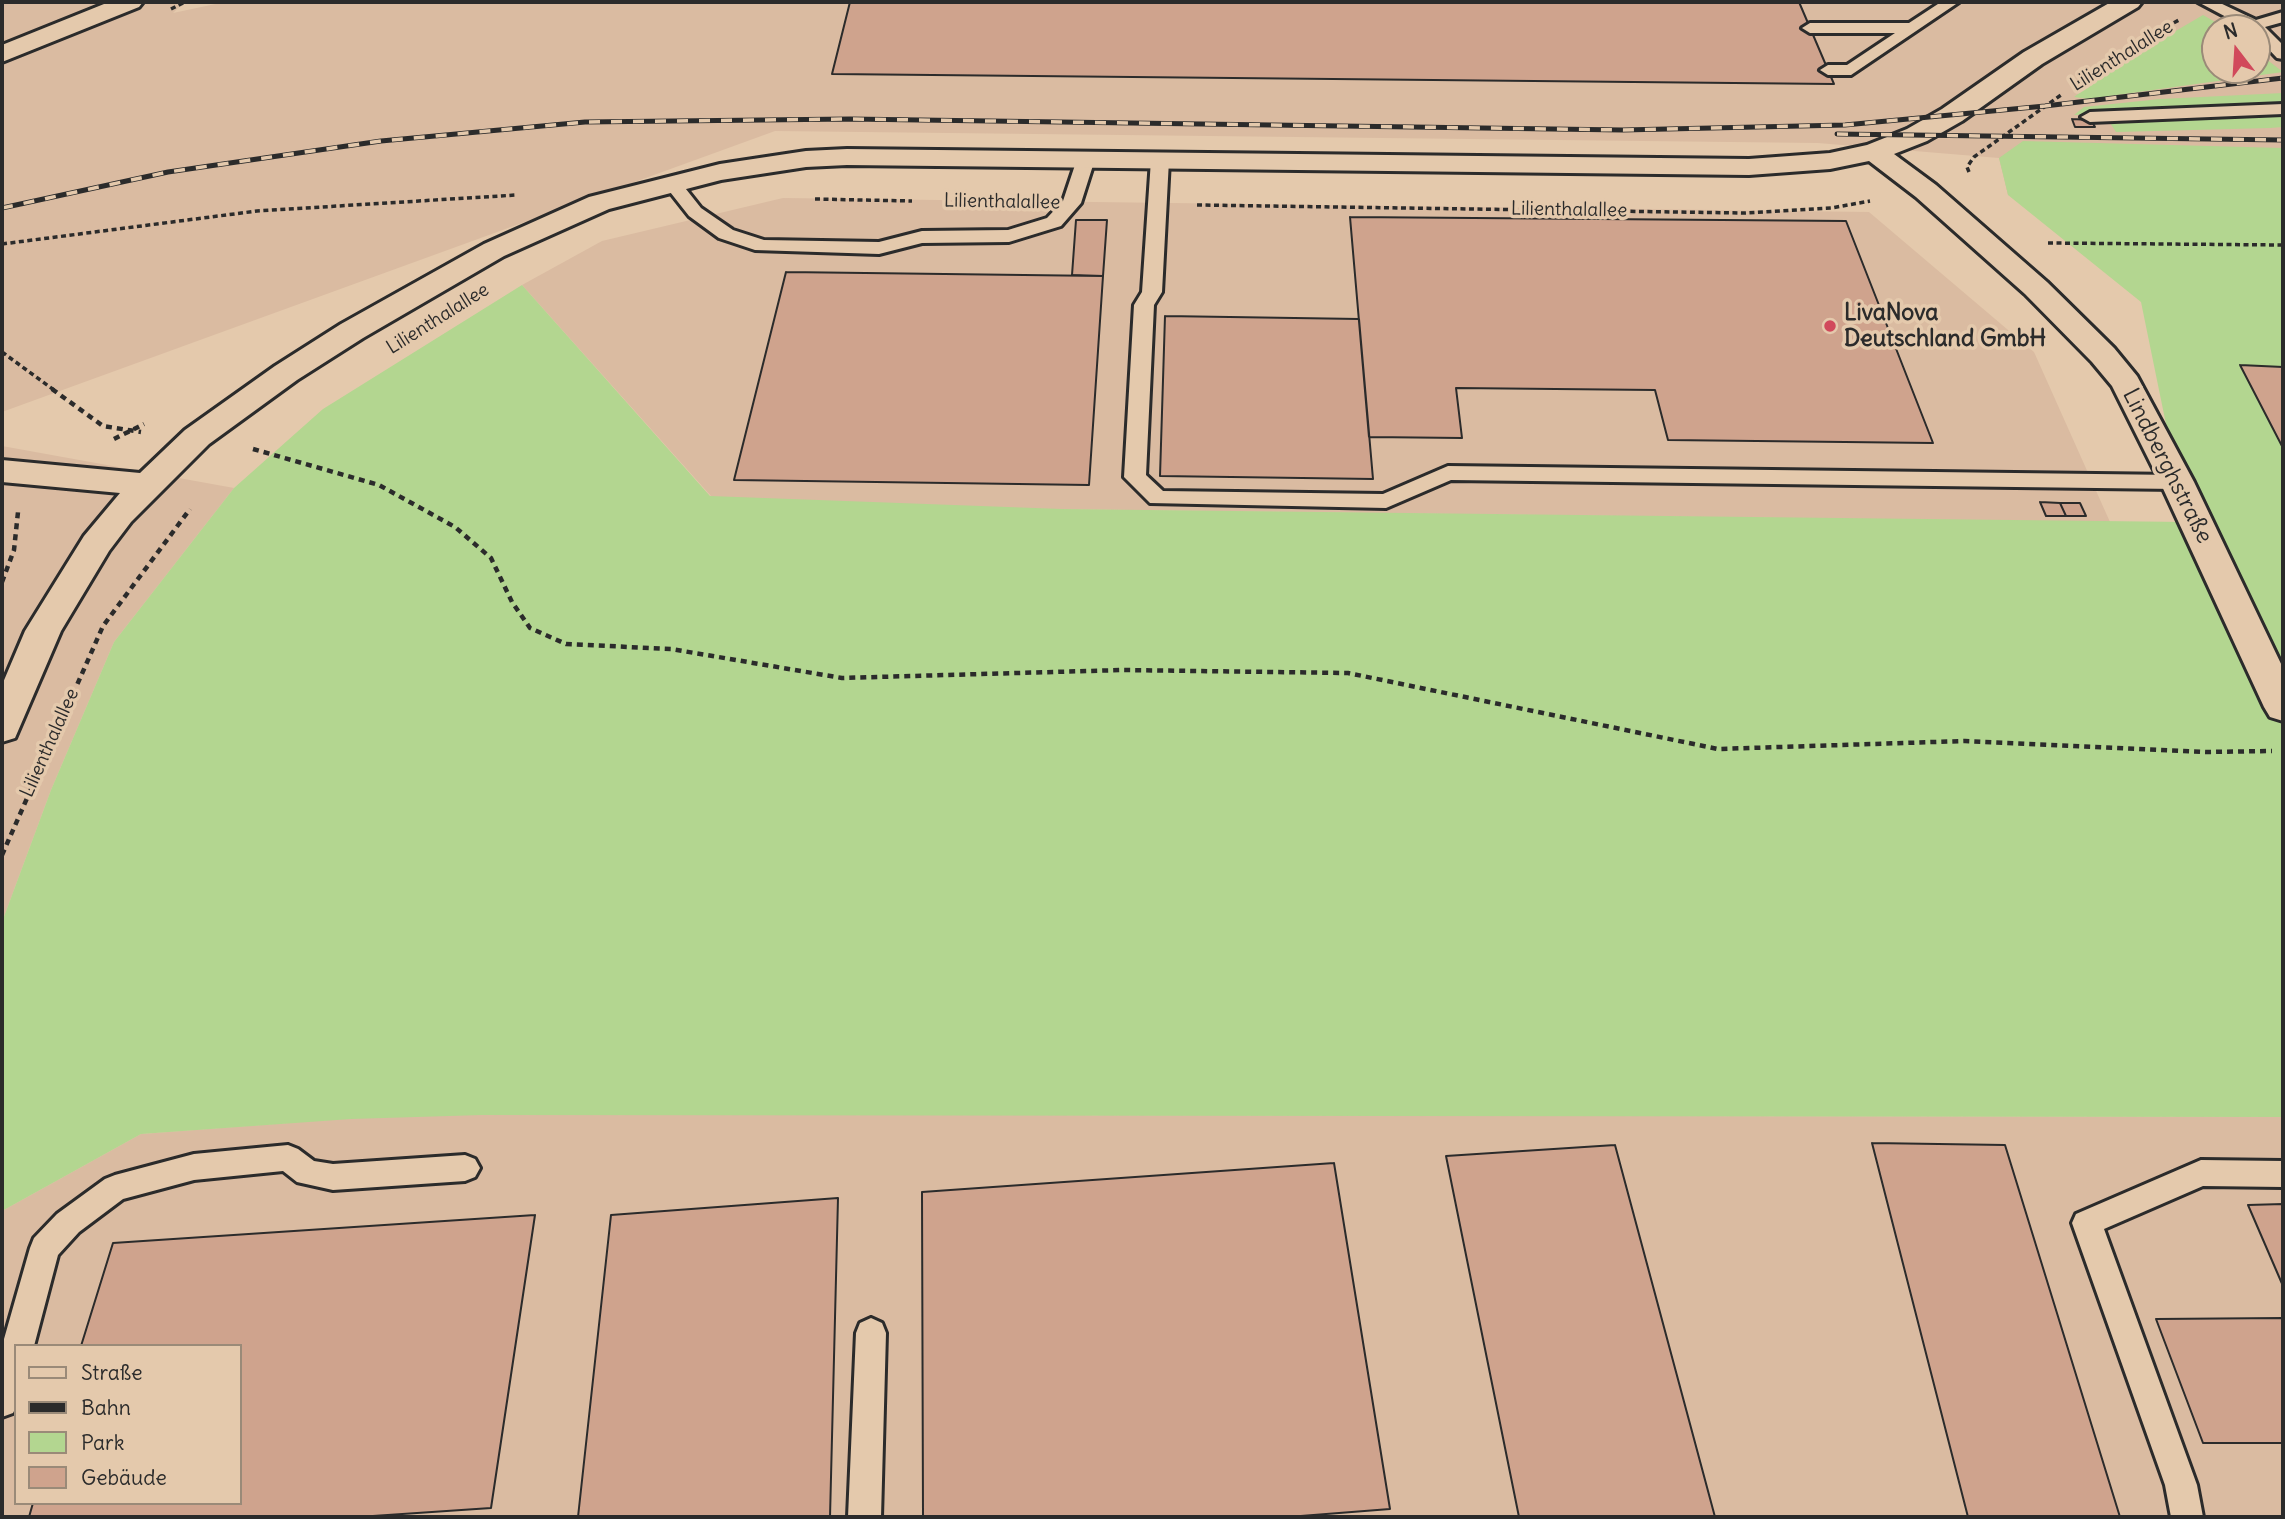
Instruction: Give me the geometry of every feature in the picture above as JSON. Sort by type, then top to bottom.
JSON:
[{"type":"street","points":[[2,54],[130,2]]},
{"type":"street","name":"Lilienthalallee","points":[[2,729],[43,631],[64,593],[118,514],[197,437],[352,331],[494,250],[599,203],[671,183],[762,165],[847,157],[1749,167],[1817,163],[1874,152],[1917,135],[1952,115],[2034,58],[2129,2]]},
{"type":"street","name":"Lindberghstraße","points":[[1874,152],[1926,191],[1996,252],[2071,322],[2126,383],[2177,482],[2283,707]]},
{"type":"street","points":[[2,471],[147,485]]},
{"type":"lane","points":[[1828,70],[1851,70],[1951,2]]},
{"type":"lane","points":[[2207,2],[2232,14]]},
{"type":"lane","points":[[1810,27],[1912,28]]},
{"type":"lane","points":[[2090,117],[2283,109]]},
{"type":"lane","points":[[671,183],[695,212],[726,234],[762,246],[879,248],[922,237],[1009,236],[1054,222],[1072,203],[1086,159]]},
{"type":"lane","points":[[1160,160],[1152,292],[1144,305],[1135,477],[1158,498],[1386,501],[1448,473],[2177,482]]},
{"type":"lane","points":[[19,1344],[45,1248],[68,1223],[115,1188],[194,1167],[288,1158],[307,1173],[333,1177],[464,1168]]},
{"type":"lane","points":[[2187,1517],[2181,1485],[2087,1223],[2201,1173],[2283,1174]]},
{"type":"lane","points":[[864,1517],[871,1333]]},
{"type":"lane","points":[[2,1402],[14,1361]]},
{"type":"path","name":"Lilienthalallee","points":[[2154,33],[2207,2]]},
{"type":"path","name":"Lilienthalallee","points":[[1157,204],[1757,212],[1831,208],[1926,191],[1971,178],[1967,167],[1974,157],[2100,67]]},
{"type":"path","points":[[2,244],[257,211],[528,194]]},
{"type":"path","name":"Lilienthalallee","points":[[806,200],[922,201]]},
{"type":"path","points":[[1996,252],[2042,243],[2077,241],[2283,245]]},
{"type":"path","points":[[2,352],[103,426],[133,432]]},
{"type":"path","points":[[261,440],[251,449],[379,485],[455,527],[491,558],[512,602],[530,628],[566,644],[671,649],[842,678],[1122,670],[1348,673],[1718,749],[1965,741],[2206,752],[2283,750]]},
{"type":"path","name":"Lilienthalallee","points":[[2,855],[103,626],[129,588],[195,504]]},
{"type":"shaded area","points":[[2,2],[184,2],[173,13],[225,2],[2283,2],[2283,232],[2008,195],[1999,158],[1818,143],[775,131],[2,412]]},
{"type":"shaded area","points":[[783,198],[1869,212],[2034,352],[2110,522],[719,505],[522,285],[602,241]]},
{"type":"shaded area","points":[[2,446],[234,488],[114,642],[51,790],[2,922]]},
{"type":"shaded area","points":[[408,1114],[2283,1117],[2283,1517],[2,1517],[2,1211],[141,1134]]},
{"type":"green space","points":[[2201,16],[2201,83],[2088,99],[2074,97],[2114,67]]},
{"type":"green space","points":[[2271,63],[2283,72],[2271,74]]},
{"type":"green space","points":[[2283,93],[2283,105],[2074,115],[2084,107],[2160,99]]},
{"type":"green space","points":[[2283,113],[2283,127],[2270,128],[2116,132],[2108,120]]},
{"type":"green space","points":[[2023,141],[2283,148],[2283,1117],[482,1115],[351,1119],[141,1134],[2,1211],[2,922],[51,790],[114,642],[234,488],[323,409],[522,285],[710,496],[1062,509],[2186,522],[2141,302],[2008,195],[1999,158]]},
{"type":"building","points":[[850,2],[1799,2],[1834,84],[832,74]]},
{"type":"building","points":[[2072,119],[2091,120],[2095,127],[2075,127]]},
{"type":"building","points":[[1350,217],[1846,221],[1933,443],[1668,440],[1655,390],[1456,388],[1462,438],[1369,437]]},
{"type":"building","points":[[1076,220],[1107,220],[1103,276],[1072,275]]},
{"type":"building","points":[[786,272],[1103,276],[1089,485],[734,480]]},
{"type":"building","points":[[1165,316],[1359,319],[1373,479],[1160,476]]},
{"type":"building","points":[[2240,365],[2283,367],[2283,448]]},
{"type":"building","points":[[2040,502],[2060,503],[2066,516],[2046,516]]},
{"type":"building","points":[[2060,503],[2080,503],[2086,516],[2066,516]]},
{"type":"building","points":[[1872,1143],[2005,1145],[2120,1517],[1968,1517]]},
{"type":"building","points":[[1615,1145],[1715,1517],[1519,1517],[1446,1156]]},
{"type":"building","points":[[1334,1163],[1390,1509],[1288,1517],[923,1517],[922,1192]]},
{"type":"building","points":[[838,1198],[830,1517],[578,1517],[611,1215]]},
{"type":"building","points":[[2283,1204],[2283,1286],[2248,1205]]},
{"type":"building","points":[[535,1215],[491,1508],[358,1517],[29,1517],[32,1505],[242,1505],[242,1344],[82,1344],[113,1243]]},
{"type":"building","points":[[2283,1318],[2283,1443],[2203,1443],[2156,1319]]},
{"type":"railway","points":[[2,208],[168,172],[381,141],[585,122],[850,119],[1623,130],[1845,125],[2045,106],[2283,78]]},
{"type":"railway","points":[[1837,134],[2283,140]]},
{"type":"place","name":"LivaNova Deutschland GmbH","points":[[1830,326]]}]
